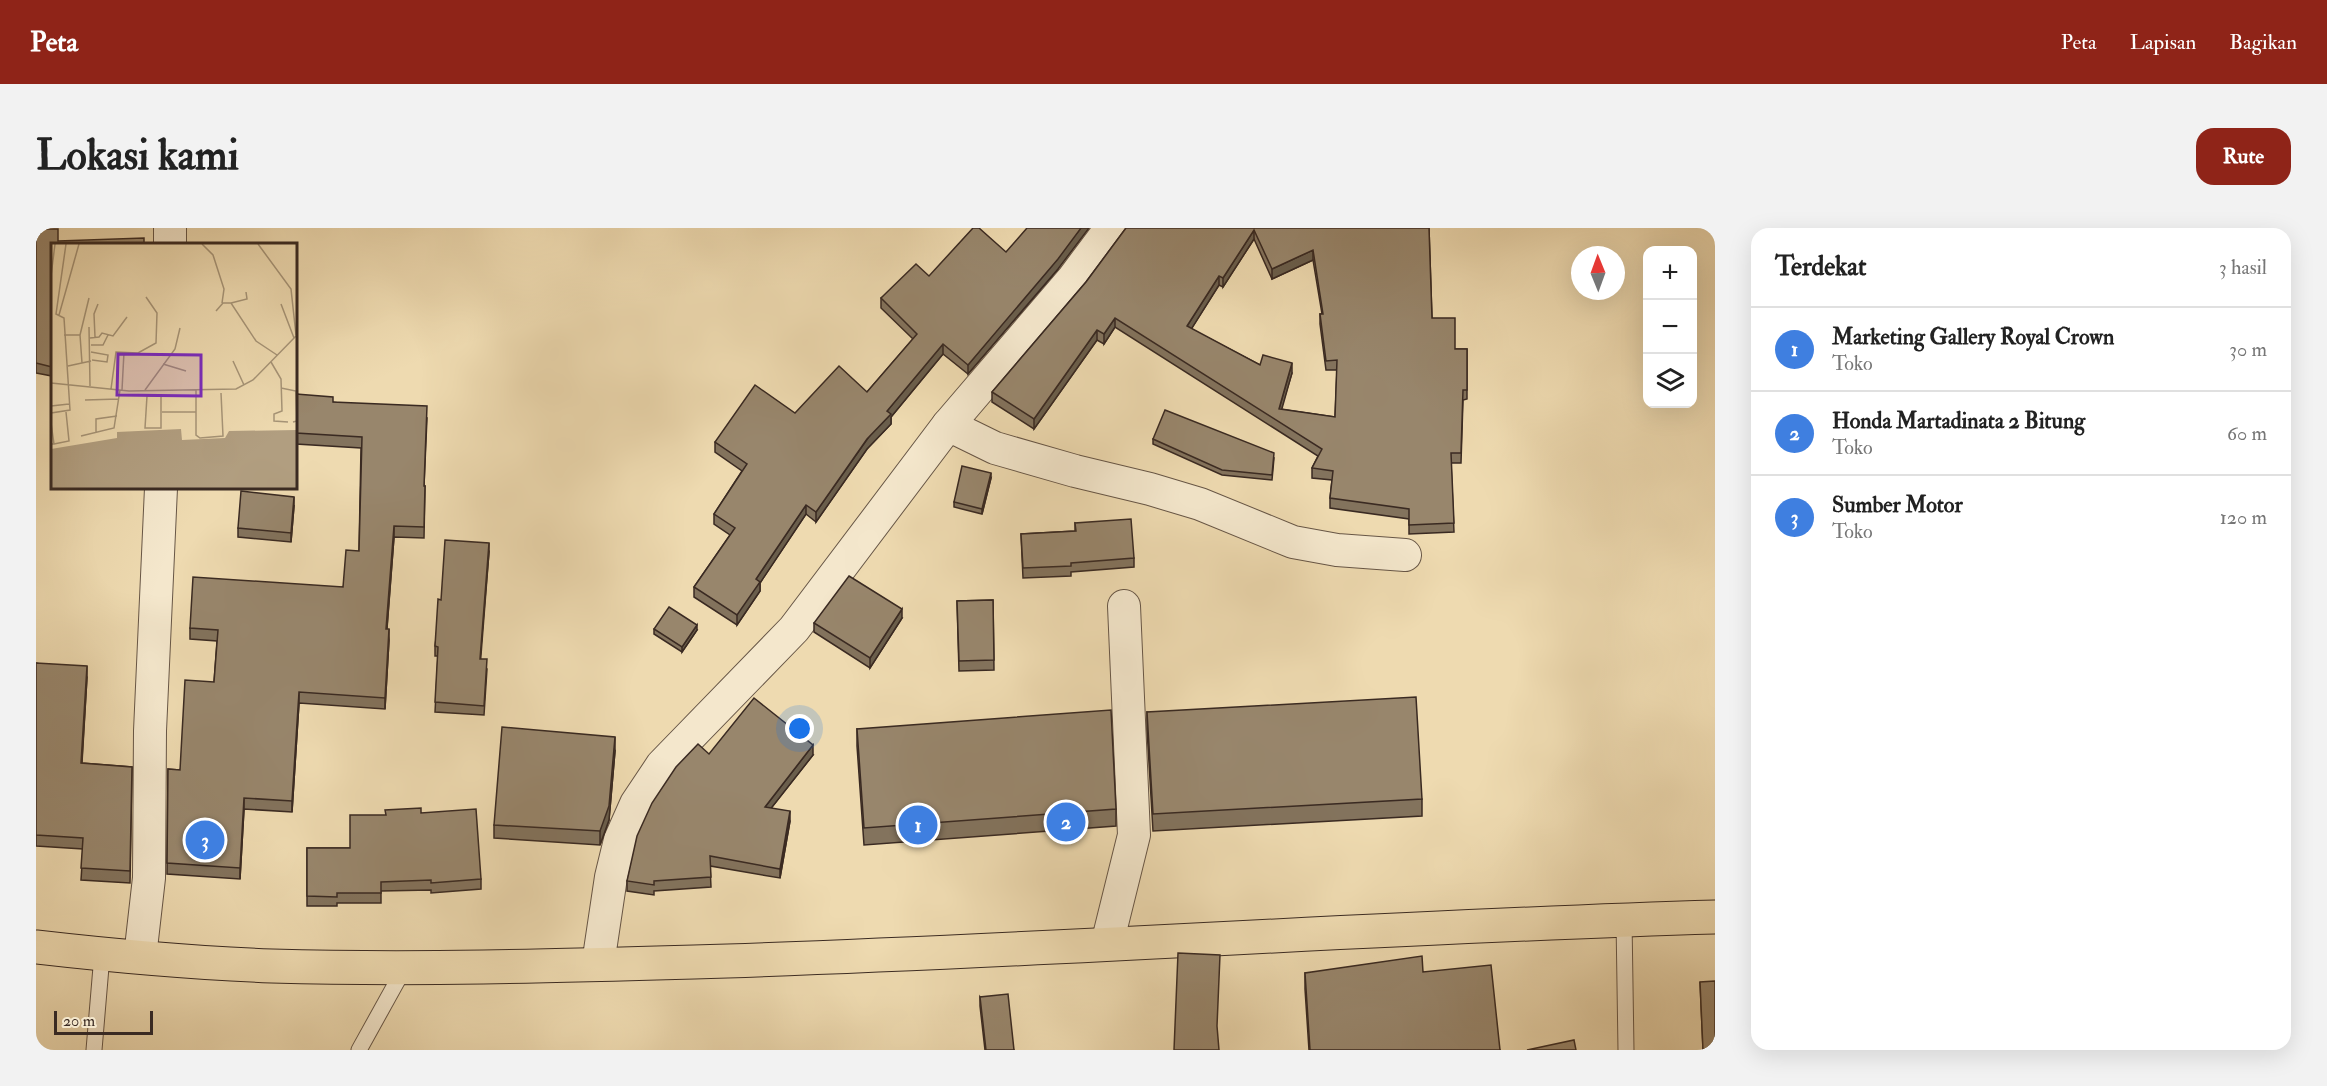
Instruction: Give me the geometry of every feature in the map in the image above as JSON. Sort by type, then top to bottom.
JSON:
[{"type":"highway","points":[[36,947],[270,966],[405,967],[598,964],[829,957],[1402,928],[1715,917]]},
{"type":"street","points":[[598,964],[610,877],[620,840],[636,804],[662,765],[794,628],[948,425],[1072,280],[1111,228]]},
{"type":"street","points":[[948,425],[995,448],[1200,504],[1293,542],[1337,550],[1405,555]]},
{"type":"street","points":[[141,957],[149,878],[150,731],[161,489]]},
{"type":"street","points":[[1107,944],[1134,835],[1124,606]]},
{"type":"lane","points":[[1624,920],[1626,1050]]},
{"type":"lane","points":[[94,1050],[102,954]]},
{"type":"lane","points":[[359,1050],[405,967]]},
{"type":"building","points":[[973,228],[979,228],[1006,252],[1027,228],[1081,228],[1058,259],[968,365],[943,344],[887,411],[891,414],[867,439],[816,512],[806,505],[756,579],[760,582],[737,615],[694,587],[735,528],[714,514],[747,464],[715,442],[755,385],[795,413],[839,366],[867,392],[917,334],[881,298],[916,264],[929,276]]},
{"type":"building","points":[[1126,228],[1429,228],[1432,318],[1455,318],[1455,349],[1467,349],[1467,390],[1463,390],[1461,453],[1451,453],[1454,523],[1409,525],[1409,509],[1330,498],[1333,471],[1312,468],[1322,449],[1115,318],[1104,334],[1097,330],[1034,419],[992,392],[1086,282]],"holes":[[[1254,230],[1272,269],[1313,250],[1323,314],[1320,314],[1326,361],[1337,360],[1335,417],[1279,409],[1292,363],[1263,355],[1260,365],[1187,326],[1219,276],[1223,278]]]},
{"type":"building","points":[[36,229],[58,229],[58,241],[144,238],[144,243],[51,243],[51,367],[36,363]]},
{"type":"building","points":[[297,394],[333,397],[333,402],[427,406],[424,527],[394,526],[386,629],[389,629],[385,698],[299,692],[292,801],[244,798],[240,868],[167,863],[168,769],[180,770],[185,680],[214,682],[218,630],[190,628],[193,577],[343,587],[346,550],[359,551],[362,437],[297,433]]},
{"type":"building","points":[[1165,410],[1274,453],[1272,475],[1222,470],[1153,439]]},
{"type":"building","points":[[962,466],[991,473],[982,509],[954,502]]},
{"type":"building","points":[[241,491],[294,497],[291,533],[238,528]]},
{"type":"building","points":[[1131,519],[1134,558],[1071,563],[1071,566],[1023,568],[1021,534],[1076,531],[1075,523]]},
{"type":"building","points":[[445,540],[489,543],[480,659],[487,659],[484,706],[435,702],[438,647],[435,646]]},
{"type":"building","points":[[849,576],[902,609],[870,658],[814,623]]},
{"type":"building","points":[[993,600],[994,660],[959,661],[957,601]]},
{"type":"building","points":[[669,607],[697,625],[682,647],[654,629]]},
{"type":"building","points":[[36,663],[87,666],[81,763],[132,767],[130,871],[81,868],[83,838],[36,835]]},
{"type":"building","points":[[1416,697],[1422,799],[1153,814],[1147,712]]},
{"type":"building","points":[[754,698],[813,745],[765,807],[790,811],[780,869],[710,856],[711,877],[654,881],[654,885],[627,881],[637,836],[652,803],[676,767],[698,744],[709,754]]},
{"type":"building","points":[[1111,710],[1116,809],[864,828],[857,729]]},
{"type":"building","points":[[502,727],[615,737],[609,806],[600,831],[494,825]]},
{"type":"building","points":[[421,808],[421,813],[476,809],[481,879],[431,883],[431,880],[381,882],[381,893],[337,893],[337,897],[307,896],[307,848],[350,848],[350,815],[386,815],[385,810]]},
{"type":"building","points":[[1178,953],[1220,955],[1217,1026],[1219,1050],[1174,1050]]},
{"type":"building","points":[[1422,956],[1423,972],[1491,965],[1500,1050],[1310,1050],[1305,973]]},
{"type":"building","points":[[1715,981],[1715,1050],[1703,1050],[1700,982]]},
{"type":"building","points":[[1008,994],[1014,1050],[986,1050],[980,997]]},
{"type":"building","points":[[1574,1040],[1576,1050],[1527,1050]]},
{"type":"place","name":"Honda Martadinata 2 Bitung","points":[[1066,822]]},
{"type":"place","name":"Marketing Gallery Royal Crown","points":[[918,825]]},
{"type":"place","name":"Sumber Motor","points":[[205,840]]}]
